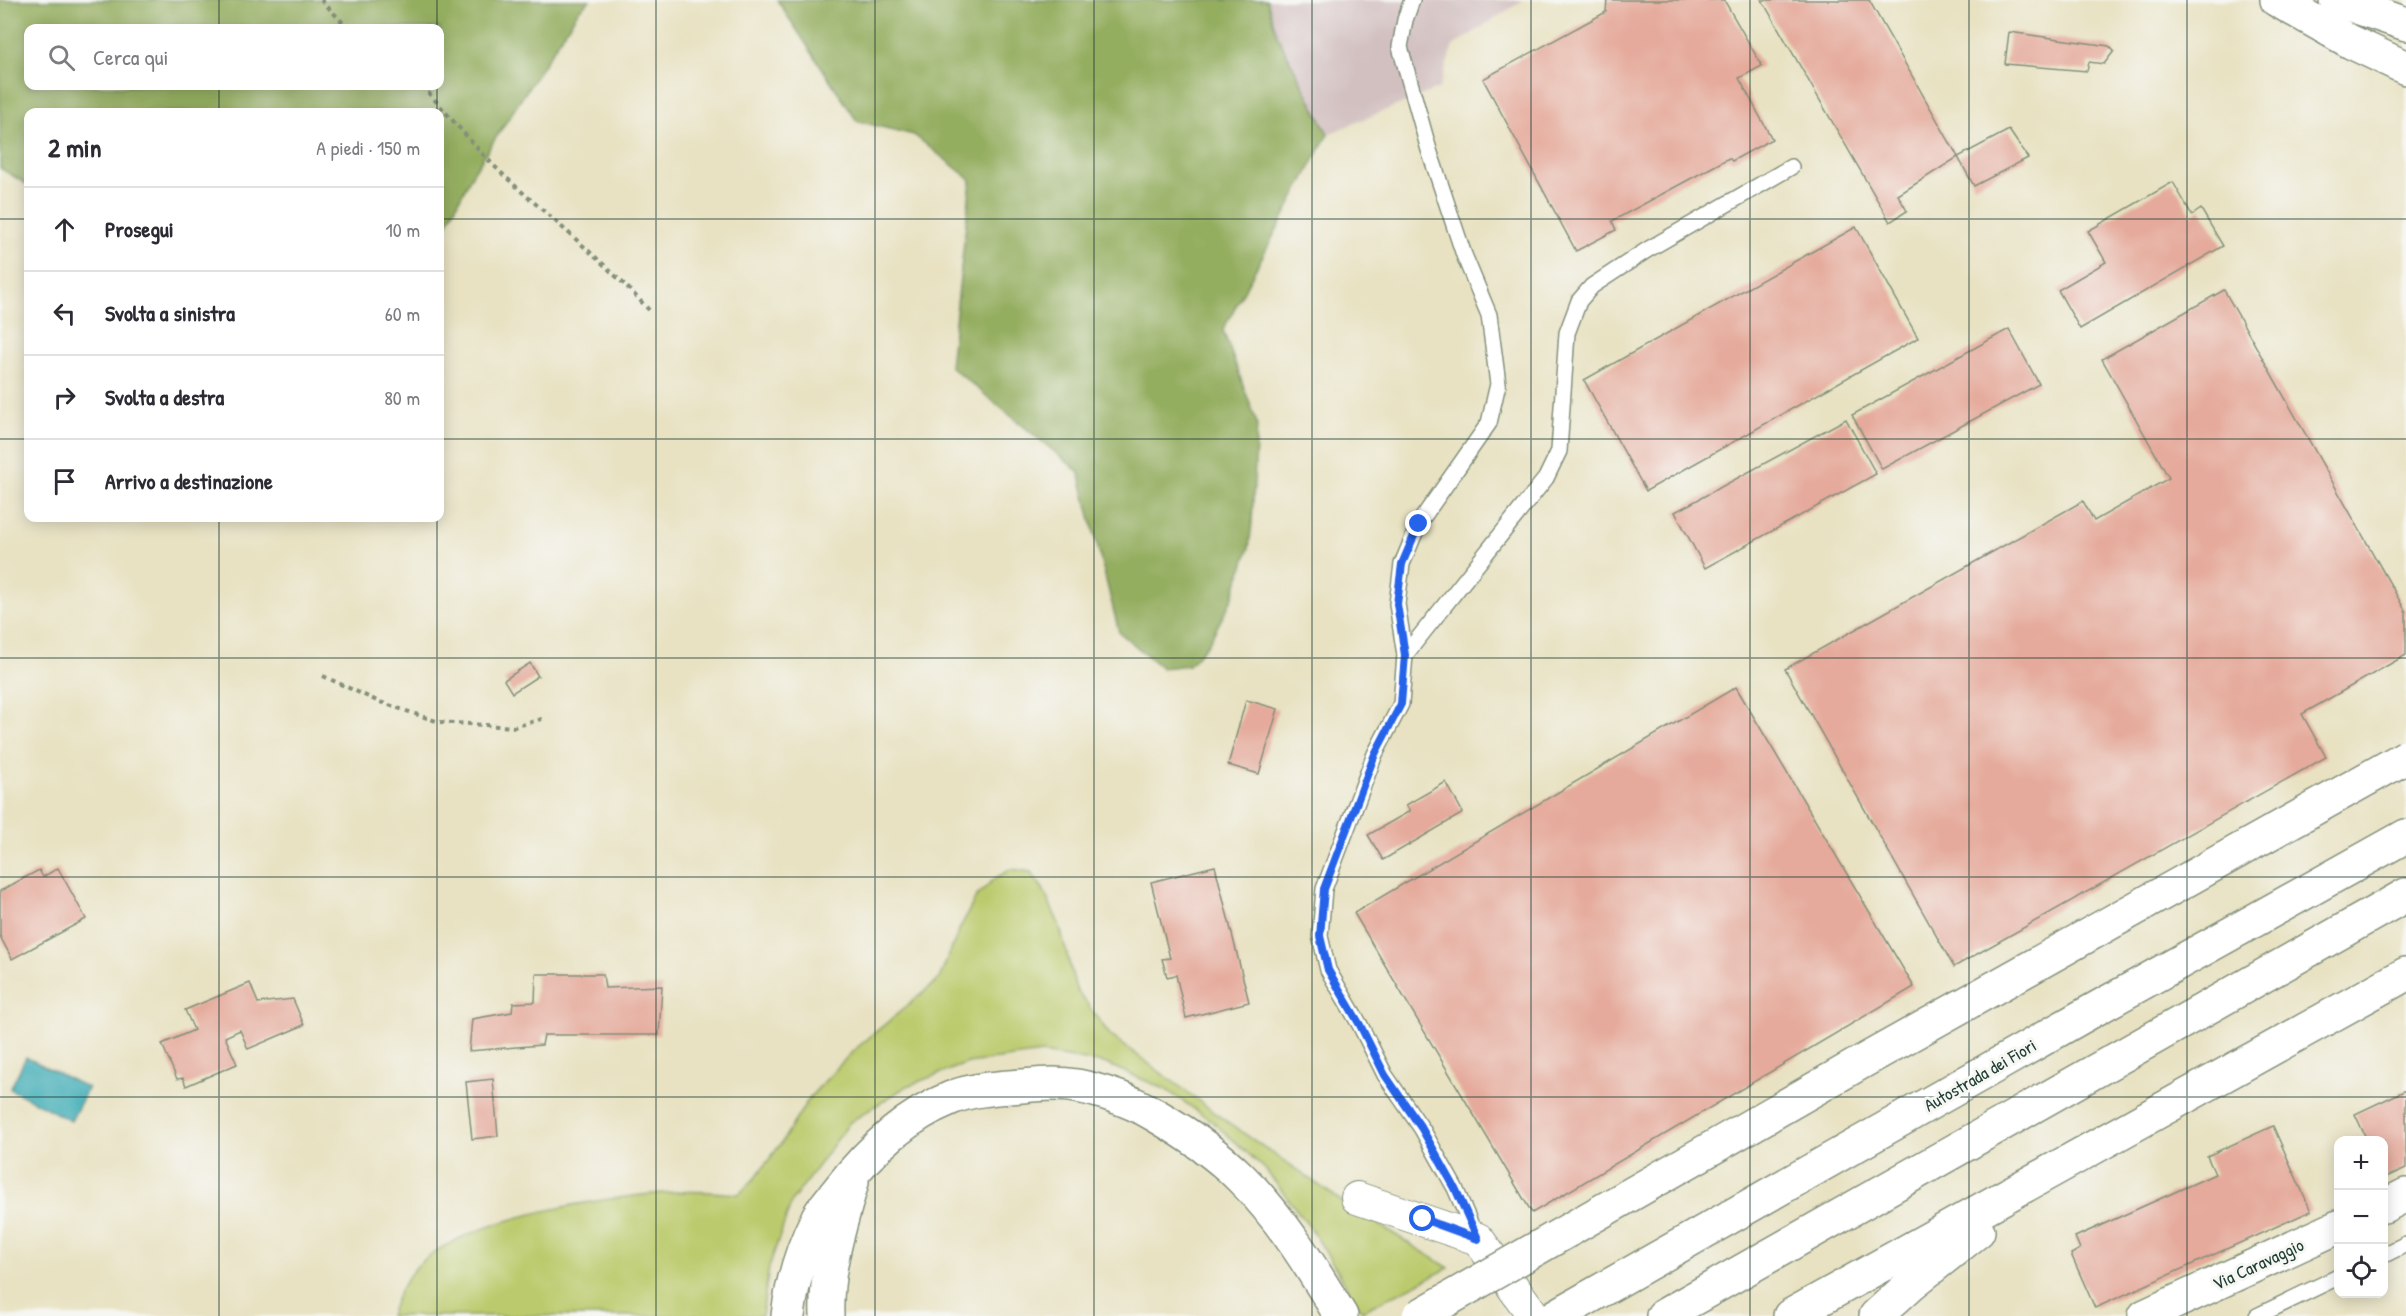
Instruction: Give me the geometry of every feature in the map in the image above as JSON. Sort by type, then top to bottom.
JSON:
[{"type":"main road","points":[[2277,0],[2351,42],[2406,68]]},
{"type":"main road","points":[[2336,0],[2406,24]]},
{"type":"main road","points":[[1419,1316],[1860,1063],[2406,757]]},
{"type":"main road","name":"Autostrada dei Fiori","points":[[1556,1316],[2083,1016],[2406,836]]},
{"type":"main road","points":[[1663,1316],[2406,895]]},
{"type":"main road","points":[[1790,1316],[2406,974]]},
{"type":"main road","points":[[788,1316],[792,1285],[804,1247],[819,1214],[857,1166],[903,1124],[951,1098],[996,1088],[1055,1084],[1109,1094],[1155,1114],[1199,1142],[1240,1176],[1300,1251],[1341,1316]]},
{"type":"main road","points":[[1876,1316],[1963,1242],[2079,1156]]},
{"type":"main road","points":[[827,1316],[826,1296],[831,1259],[857,1166]]},
{"type":"main road","points":[[2388,1204],[2406,1196]]},
{"type":"main road","name":"Via Caravaggio","points":[[2145,1316],[2334,1229]]},
{"type":"street","points":[[1357,1198],[1478,1239],[1534,1316]]},
{"type":"lane","points":[[1412,0],[1405,20],[1400,47],[1457,234],[1489,315],[1498,384],[1489,423],[1419,524],[1402,564],[1397,604],[1405,655],[1401,704],[1375,754],[1324,889],[1320,936],[1328,970],[1360,1025],[1385,1075],[1422,1129],[1449,1178],[1478,1239]]},
{"type":"lane","points":[[1405,655],[1540,486],[1559,451],[1568,333],[1579,302],[1593,286],[1647,250],[1791,166]]},
{"type":"lane","points":[[2388,1253],[2406,1244]]},
{"type":"lane","points":[[2258,1316],[2334,1279]]},
{"type":"path","points":[[321,0],[344,24]]},
{"type":"path","points":[[425,90],[441,108]]},
{"type":"path","points":[[444,112],[472,144],[509,180],[613,272],[650,310]]},
{"type":"path","points":[[323,676],[377,701],[439,722],[514,727],[542,719]]},
{"type":"shaded area","points":[[1267,0],[1523,0],[1453,46],[1439,88],[1328,134],[1277,35]]},
{"type":"green space","points":[[0,0],[590,0],[579,10],[473,173],[444,230],[444,108],[24,108],[24,183],[0,168]]},
{"type":"green space","points":[[777,0],[1267,0],[1277,35],[1328,134],[1223,330],[1257,423],[1252,523],[1249,548],[1232,599],[1208,644],[1189,665],[1162,668],[1119,632],[1079,472],[950,366],[971,180],[914,135],[857,121]]},
{"type":"green space","points":[[1011,869],[1031,872],[1043,889],[1059,924],[1076,989],[1110,1035],[1229,1123],[1352,1208],[1449,1268],[1362,1311],[1312,1230],[1265,1169],[1213,1122],[1165,1089],[1104,1063],[1042,1053],[968,1063],[907,1086],[850,1122],[792,1201],[769,1267],[762,1316],[390,1316],[403,1284],[425,1259],[449,1244],[478,1231],[545,1211],[614,1198],[683,1191],[739,1194],[755,1178],[780,1145],[810,1097],[853,1051],[939,979],[960,928],[976,897],[994,879]]},
{"type":"water","points":[[26,1057],[88,1088],[71,1121],[10,1089]]},
{"type":"building","points":[[1607,0],[1724,0],[1762,66],[1739,78],[1772,139],[1732,161],[1729,158],[1612,221],[1616,230],[1576,251],[1483,79],[1606,12]]},
{"type":"building","points":[[1762,0],[1869,0],[1958,157],[1898,195],[1907,211],[1890,222]]},
{"type":"building","points":[[2009,32],[2109,46],[2114,51],[2104,64],[2089,62],[2087,71],[2005,64]]},
{"type":"building","points":[[2009,130],[2028,158],[1974,186],[1958,157]]},
{"type":"building","points":[[2173,182],[2192,215],[2201,209],[2223,246],[2080,329],[2058,290],[2106,262],[2088,231]]},
{"type":"building","points":[[1856,227],[1918,338],[1646,491],[1584,380]]},
{"type":"building","points":[[2224,290],[2406,612],[2406,655],[2302,714],[2326,757],[1954,967],[1785,669],[2083,501],[2094,521],[2169,478],[2102,359]]},
{"type":"building","points":[[2009,329],[2039,384],[1882,469],[1852,415]]},
{"type":"building","points":[[1846,419],[1876,474],[1705,568],[1675,512]]},
{"type":"building","points":[[530,663],[538,676],[512,693],[504,680]]},
{"type":"building","points":[[1736,687],[1914,987],[1532,1213],[1354,913]]},
{"type":"building","points":[[1246,700],[1278,709],[1259,774],[1228,765]]},
{"type":"building","points":[[1446,782],[1463,813],[1383,860],[1368,835],[1410,811],[1406,805]]},
{"type":"building","points":[[1215,866],[1249,1002],[1186,1018],[1176,975],[1167,977],[1162,959],[1170,958],[1151,882]]},
{"type":"building","points":[[58,868],[86,919],[12,959],[0,936],[0,891],[39,870],[43,877]]},
{"type":"building","points":[[536,974],[603,974],[605,988],[662,986],[659,1035],[544,1035],[542,1045],[469,1051],[472,1019],[512,1012],[513,1003],[535,1002]]},
{"type":"building","points":[[250,983],[258,1003],[293,999],[304,1025],[248,1049],[240,1030],[225,1037],[237,1064],[186,1086],[183,1078],[177,1079],[162,1044],[194,1030],[185,1010]]},
{"type":"building","points":[[493,1079],[498,1136],[472,1139],[466,1082]]},
{"type":"building","points":[[2406,1090],[2406,1168],[2388,1176],[2388,1136],[2365,1136],[2355,1114]]},
{"type":"building","points":[[2273,1126],[2311,1211],[2095,1308],[2071,1254],[2080,1249],[2075,1237],[2215,1174],[2207,1156]]},
{"type":"route","points":[[1419,524],[1402,564],[1397,604],[1405,655],[1401,704],[1375,754],[1358,805],[1324,889],[1320,936],[1328,970],[1360,1025],[1385,1075],[1422,1129],[1455,1188],[1478,1239],[1423,1219]]}]
